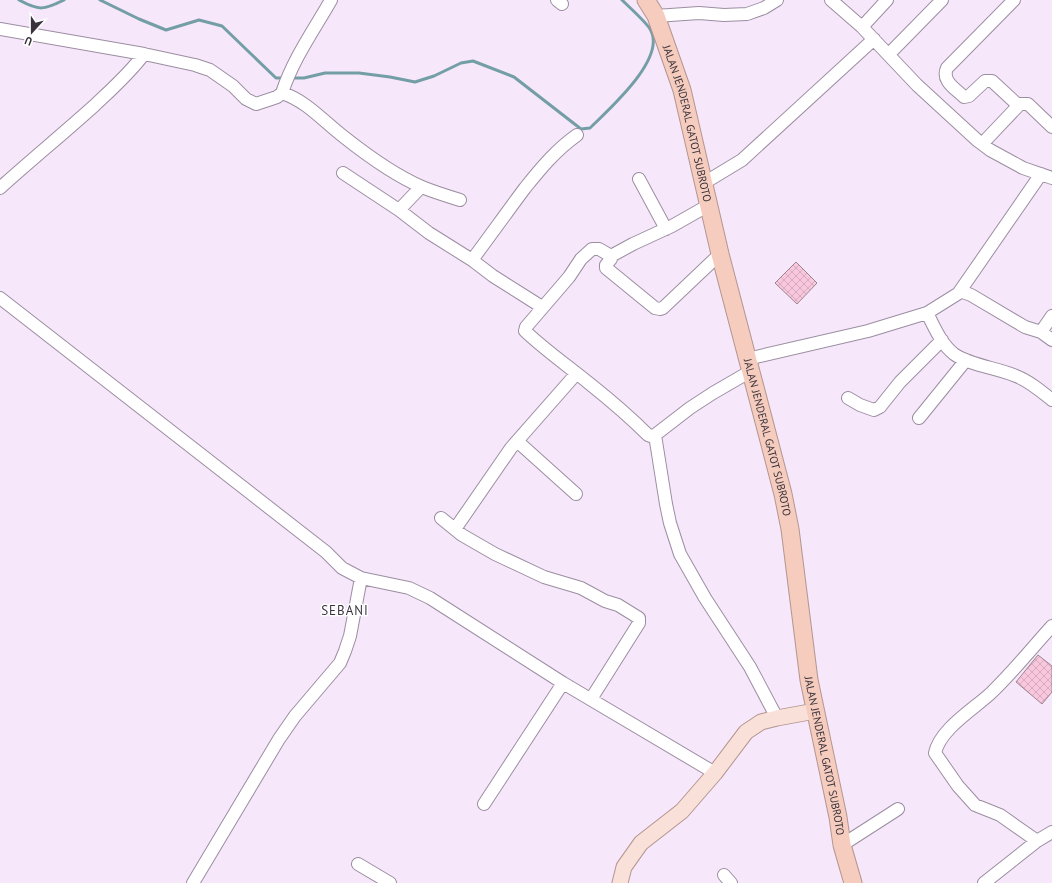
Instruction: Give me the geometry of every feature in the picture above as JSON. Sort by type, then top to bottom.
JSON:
[{"type":"highway","name":"JALAN JENDERAL GATOT SUBROTO","points":[[646,0],[656,16],[682,90],[720,254],[783,494],[790,529],[815,711],[838,817],[842,845],[853,883]]},
{"type":"main road","points":[[620,883],[624,867],[641,843],[682,811],[746,732],[761,722],[815,711]]},
{"type":"street","points":[[0,29],[144,54],[195,65],[210,70],[233,86],[246,99],[256,104],[277,97],[283,89],[306,40],[332,0]]},
{"type":"street","points":[[656,16],[699,13],[724,15],[747,14],[764,8],[777,0]]},
{"type":"street","points":[[611,256],[599,249],[592,249],[588,252],[580,259],[554,295],[526,327],[525,331],[576,374],[621,409],[651,436],[655,435],[749,365],[927,313],[959,293],[1046,176],[1022,168],[982,144],[917,85],[862,26],[831,0]]},
{"type":"street","points":[[862,26],[887,0]]},
{"type":"street","points":[[889,54],[942,0]]},
{"type":"street","points":[[1014,0],[947,68],[945,74],[948,82],[964,97],[970,96],[985,81],[992,81],[1018,104],[1028,104],[1052,127]]},
{"type":"street","points":[[704,183],[742,160],[874,39]]},
{"type":"street","points":[[0,188],[122,80],[144,54]]},
{"type":"street","points":[[283,89],[298,99],[344,137],[384,167],[421,186],[460,200]]},
{"type":"street","points":[[982,144],[1018,104]]},
{"type":"street","points":[[472,260],[504,215],[539,171],[563,145],[577,135]]},
{"type":"street","points":[[343,173],[399,210],[429,233],[472,260],[493,276],[542,308]]},
{"type":"street","points":[[639,179],[666,229]]},
{"type":"street","points":[[399,210],[421,186]]},
{"type":"street","points":[[709,205],[666,229],[611,256],[611,260],[606,265],[606,268],[655,308],[660,309],[663,308],[720,254]]},
{"type":"street","points":[[960,291],[971,295],[1025,327],[1040,332],[1052,340]]},
{"type":"street","points":[[0,298],[326,552],[342,568],[361,578],[409,588],[430,598],[563,683],[714,773]]},
{"type":"street","points":[[927,313],[944,345],[955,355],[1016,376],[1043,392],[1052,400]]},
{"type":"street","points":[[1040,332],[1052,316]]},
{"type":"street","points":[[848,398],[860,405],[874,410],[880,407],[900,382],[942,340]]},
{"type":"street","points":[[919,418],[966,360]]},
{"type":"street","points":[[455,529],[487,482],[518,441],[576,374]]},
{"type":"street","points":[[655,435],[669,516],[680,554],[705,598],[750,667],[777,718]]},
{"type":"street","points":[[518,441],[576,494]]},
{"type":"street","points":[[441,518],[462,535],[495,554],[544,577],[581,588],[604,601],[618,605],[639,618],[639,623],[591,699]]},
{"type":"street","points":[[193,883],[279,739],[295,716],[340,663],[353,623],[361,578]]},
{"type":"street","points":[[1038,841],[1000,815],[975,805],[958,786],[935,753],[942,738],[954,725],[991,692],[1052,626]]},
{"type":"street","points":[[484,804],[563,683]]},
{"type":"street","points":[[842,845],[898,809]]},
{"type":"street","points":[[984,883],[1052,832]]},
{"type":"street","points":[[358,864],[390,883]]},
{"type":"building","points":[[796,262],[817,283],[797,304],[775,283]]},
{"type":"building","points":[[1038,655],[1052,666],[1052,692],[1042,704],[1016,682]]},
{"type":"waterway","points":[[19,0],[32,6],[42,8],[64,0]]},
{"type":"waterway","points":[[100,0],[166,30],[199,20],[222,26],[276,78],[284,78]]},
{"type":"waterway","points":[[292,78],[304,78],[325,73],[359,73],[415,82],[434,76],[461,63],[473,61],[514,77],[581,129],[590,128],[634,83],[651,54],[653,41],[650,29],[622,0]]},
{"type":"district","name":"SEBANI","points":[[345,610]]}]
